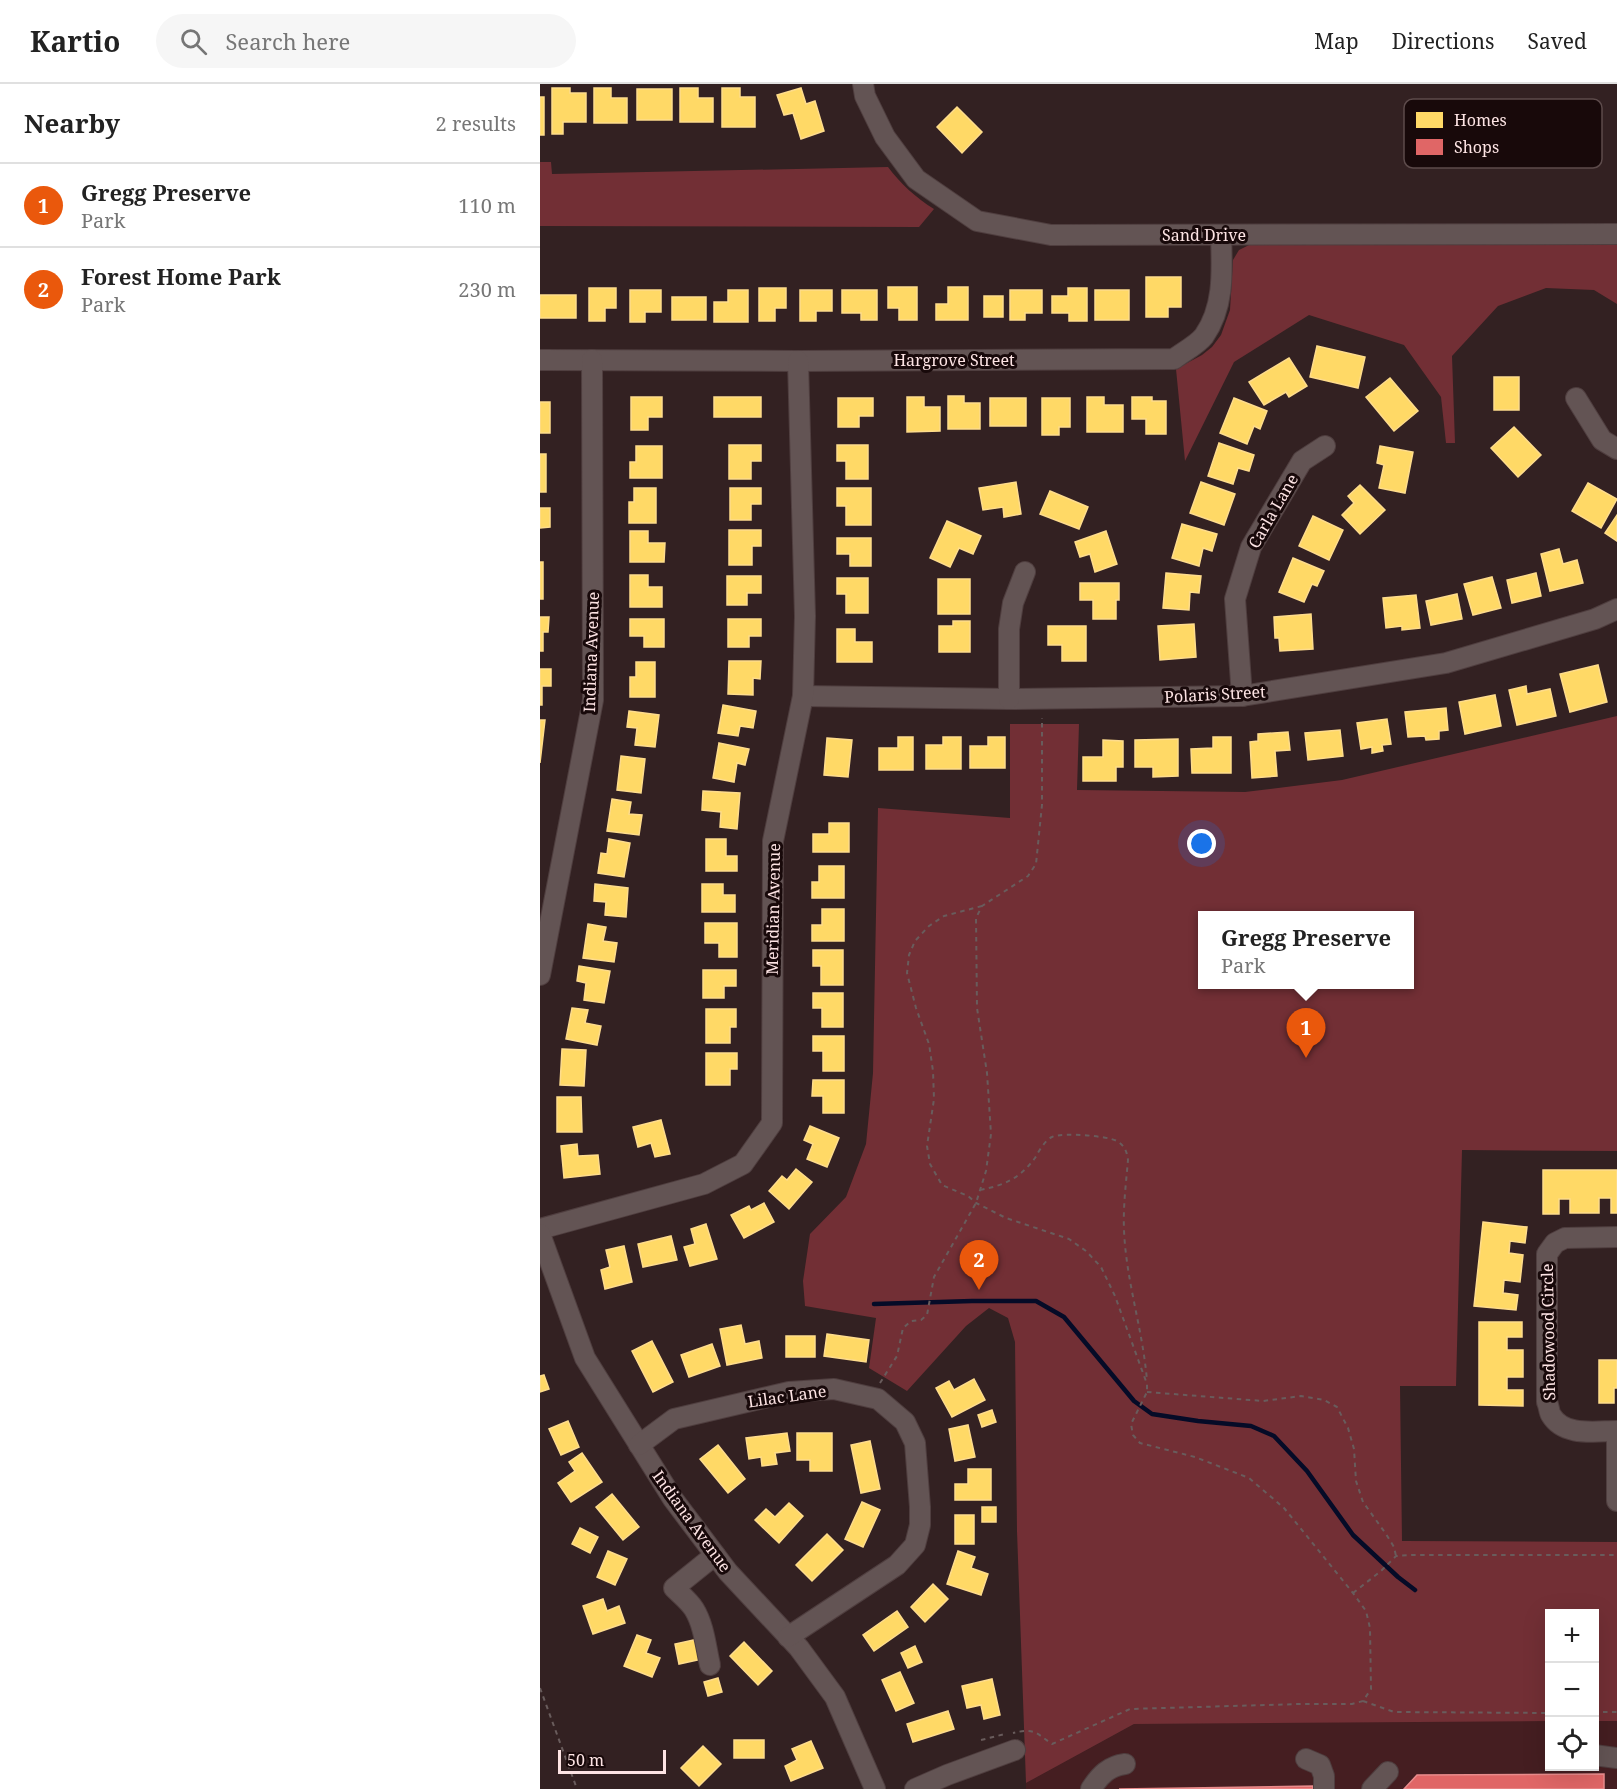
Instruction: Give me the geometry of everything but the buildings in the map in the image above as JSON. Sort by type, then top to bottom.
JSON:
[{"type":"street","name":"Sand Drive","points":[[863,84],[865,96],[885,137],[916,179],[977,221],[1051,235],[1617,234]]},
{"type":"street","name":"Hargrove Street","points":[[540,360],[798,362],[1174,358],[1203,338],[1218,310],[1222,272],[1221,235]]},
{"type":"street","name":"Indiana Avenue","points":[[541,965],[593,700],[592,360]]},
{"type":"street","name":"Meridian Avenue","points":[[540,1229],[704,1184],[743,1164],[772,1123],[773,841],[803,696],[805,616],[798,362]]},
{"type":"street","points":[[1576,398],[1602,440],[1617,449]]},
{"type":"street","name":"Carla Lane","points":[[1242,696],[1235,599],[1251,547],[1302,461],[1325,446]]},
{"type":"street","points":[[1009,699],[1009,629],[1013,603],[1025,572]]},
{"type":"street","name":"Polaris Street","points":[[803,696],[1009,699],[1242,696],[1446,663],[1595,619],[1617,609]]},
{"type":"street","name":"Indiana Avenue","points":[[540,1234],[585,1358],[672,1499],[728,1572],[799,1648],[835,1697],[875,1789]]},
{"type":"street","name":"Shadowood Circle","points":[[1617,1237],[1565,1238],[1555,1243],[1547,1254],[1547,1402],[1551,1415],[1561,1425],[1572,1431],[1617,1431]]},
{"type":"street","name":"Lilac Lane","points":[[639,1445],[674,1419],[789,1392],[834,1389],[878,1399],[905,1422],[915,1443],[920,1525],[915,1545],[897,1565],[788,1637]]},
{"type":"street","points":[[1617,1431],[1617,1501]]},
{"type":"street","points":[[710,1665],[695,1611],[674,1588],[715,1555]]},
{"type":"street","points":[[915,1789],[1015,1750]]},
{"type":"street","points":[[1599,1756],[1617,1758]]},
{"type":"street","points":[[1306,1759],[1320,1765],[1324,1776],[1324,1789]]},
{"type":"street","points":[[1091,1789],[1114,1766],[1125,1764]]},
{"type":"street","points":[[1372,1789],[1388,1772]]},
{"type":"path","points":[[1042,718],[1042,805],[1036,864],[1028,876],[982,906],[944,916],[928,926],[915,941],[909,954],[907,973],[929,1044],[932,1062],[934,1099],[927,1146],[930,1164],[942,1185],[968,1196],[976,1203],[1006,1218],[1069,1239],[1086,1251],[1101,1267],[1147,1384]]},
{"type":"path","points":[[879,1383],[897,1356],[903,1328],[927,1315],[934,1277],[976,1203],[986,1171],[991,1134],[987,1073],[978,1008],[976,918],[982,906]]},
{"type":"path","points":[[980,1191],[1015,1179],[1052,1137],[1062,1134],[1117,1141],[1127,1150],[1124,1230],[1147,1384],[1147,1392],[1131,1424],[1133,1435],[1140,1443],[1195,1457],[1249,1478],[1284,1508],[1366,1611],[1370,1628],[1371,1689],[1363,1701]]},
{"type":"path","points":[[1147,1392],[1263,1401],[1301,1396],[1314,1397],[1337,1407],[1351,1438],[1356,1481],[1363,1502],[1394,1547],[1396,1557]]},
{"type":"path","points":[[1353,1593],[1396,1557],[1412,1555],[1617,1555]]},
{"type":"path","points":[[540,1688],[578,1789]]},
{"type":"path","points":[[981,1740],[1028,1729],[1052,1744],[1130,1709],[1352,1704],[1363,1701],[1394,1712],[1545,1713]]},
{"type":"path","points":[[1599,1712],[1617,1712]]},
{"type":"shaded area","points":[[540,162],[551,162],[552,174],[888,167],[909,190],[934,209],[919,227],[540,226]]},
{"type":"shaded area","points":[[1249,245],[1617,245],[1617,304],[1594,290],[1546,288],[1498,306],[1452,356],[1455,443],[1446,443],[1441,397],[1404,345],[1309,315],[1234,362],[1185,461],[1176,369],[1202,355],[1221,335],[1230,310],[1233,260],[1239,250]]},
{"type":"shaded area","points":[[1617,716],[1617,1151],[1462,1150],[1456,1386],[1400,1386],[1402,1541],[1617,1542],[1617,1721],[1599,1721],[1599,1609],[1545,1609],[1545,1721],[1134,1724],[1026,1783],[1017,1531],[1015,1342],[1008,1318],[989,1308],[966,1326],[907,1391],[869,1368],[876,1318],[805,1306],[803,1281],[810,1234],[846,1197],[866,1144],[873,1073],[878,808],[1010,818],[1010,724],[1079,724],[1077,790],[1245,792],[1342,780]]},
{"type":"shaded area","points":[[1545,1721],[1545,1771],[1599,1771],[1599,1721],[1617,1721],[1617,1789],[1026,1789],[1026,1783],[1134,1724]]},
{"type":"waterway","points":[[874,1304],[1036,1301],[1064,1317],[1134,1401],[1152,1414],[1251,1426],[1274,1436],[1307,1471],[1353,1535],[1415,1590]]},
{"type":"place","name":"Gregg Preserve","points":[[1306,1058]]},
{"type":"place","name":"Forest Home Park","points":[[979,1290]]}]
